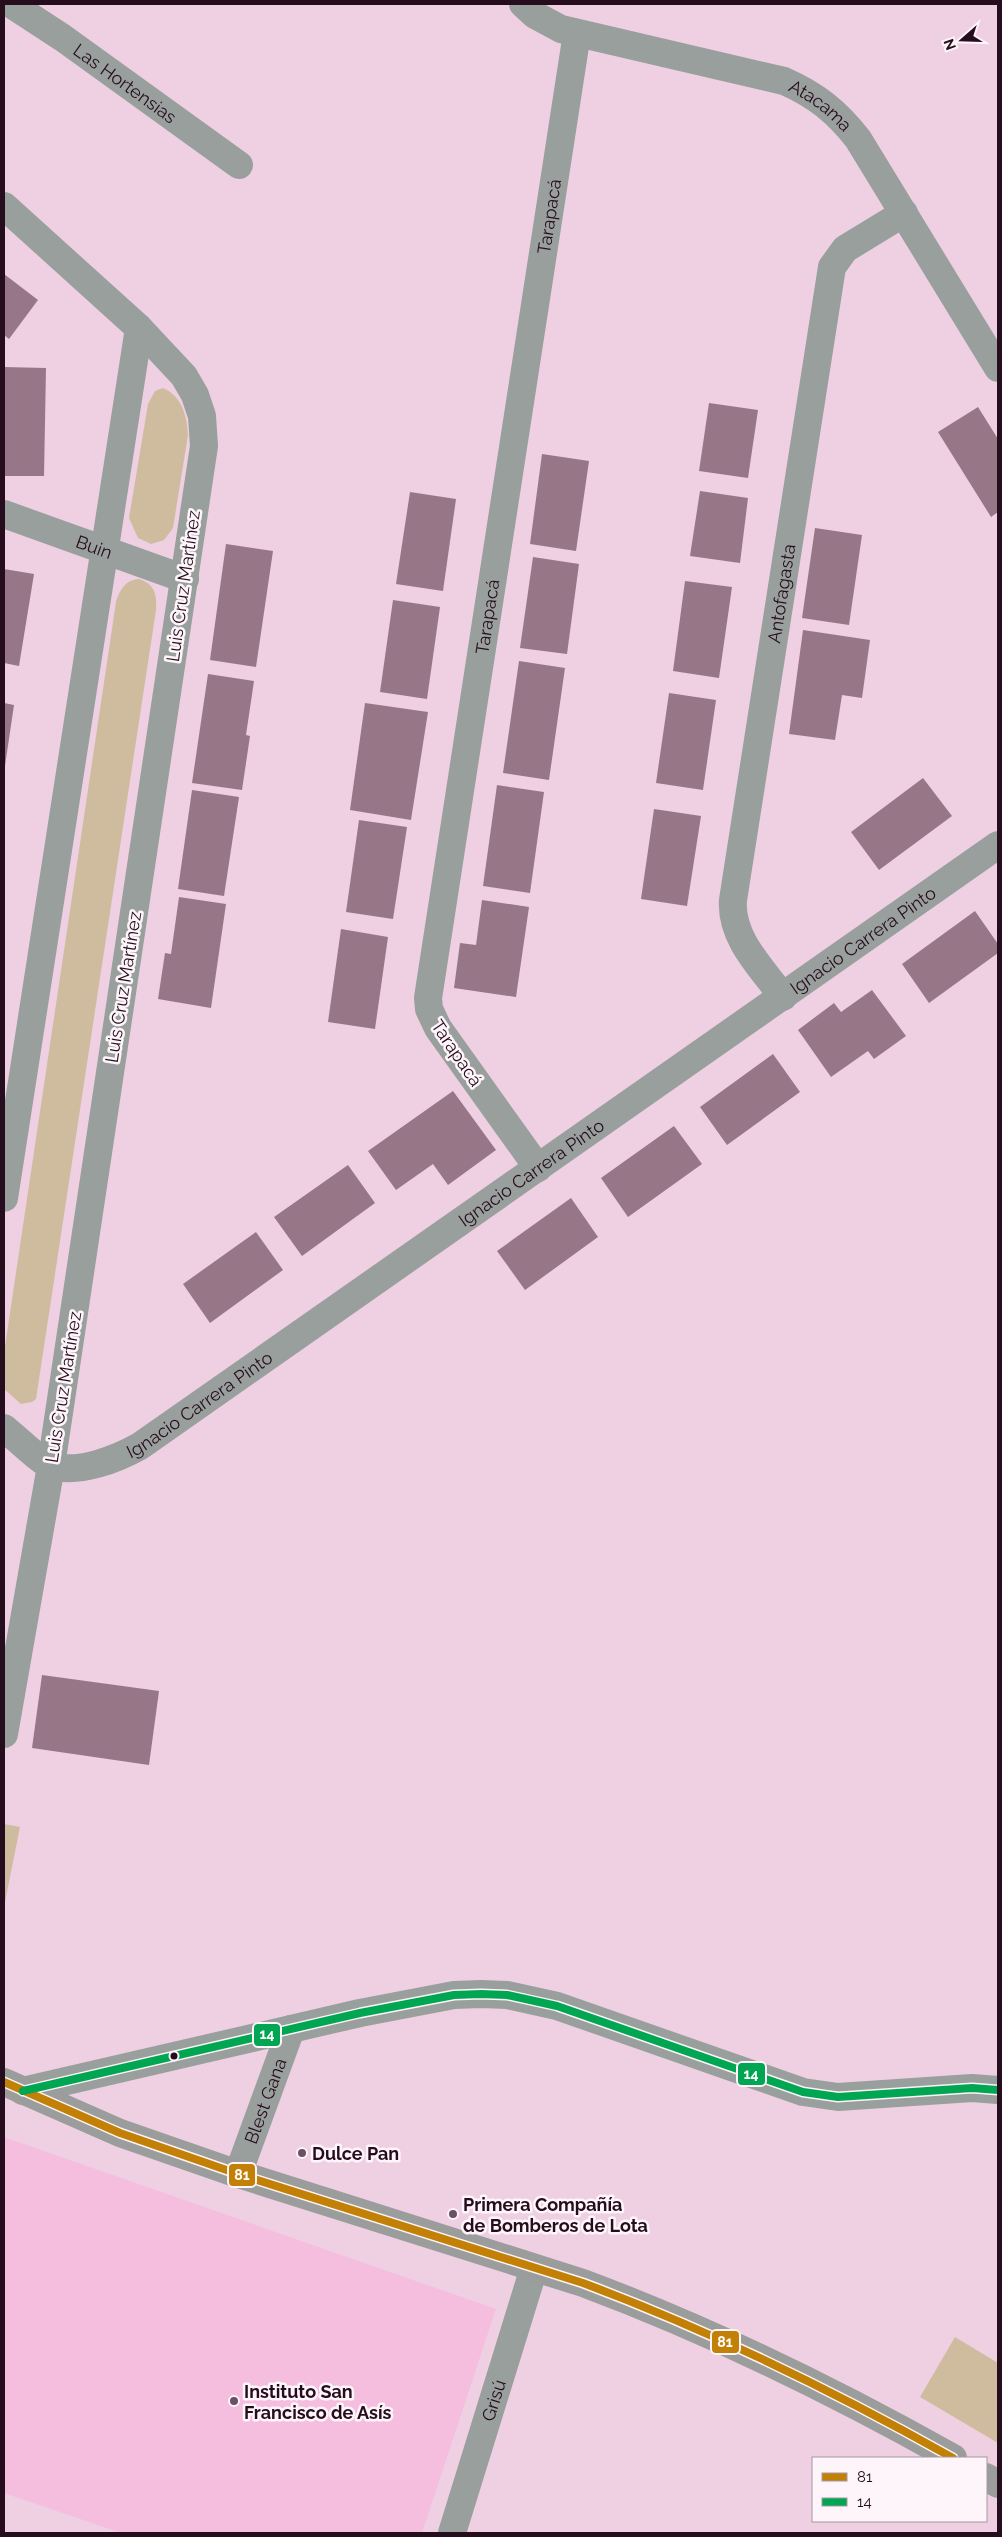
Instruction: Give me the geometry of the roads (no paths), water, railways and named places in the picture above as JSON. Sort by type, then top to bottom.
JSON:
[{"type":"main road","points":[[13,2087],[120,2132],[238,2174],[534,2268],[639,2304],[756,2354],[881,2418],[951,2457]]},
{"type":"main road","points":[[987,2478],[998,2484]]},
{"type":"street","name":"Las Hortensias","points":[[11,4],[63,38],[239,165]]},
{"type":"street","name":"Atacama","points":[[523,4],[547,23],[577,33],[784,81],[805,90],[824,102],[843,119],[858,139],[998,368]]},
{"type":"street","name":"Tarapacá","points":[[538,1168],[435,1023],[429,1009],[428,998],[577,33]]},
{"type":"street","name":"Luis Cruz Martínez","points":[[4,206],[139,328],[184,376],[195,395],[202,416],[204,446],[51,1466],[4,1734]]},
{"type":"street","name":"Antofagasta","points":[[782,997],[739,934],[732,911],[733,900],[832,267],[845,249],[904,213]]},
{"type":"street","points":[[4,1198],[139,328]]},
{"type":"street","name":"Buin","points":[[4,514],[185,579]]},
{"type":"street","name":"Ignacio Carrera Pinto","points":[[51,1466],[77,1467],[104,1463],[121,1458],[140,1446],[998,845]]},
{"type":"street","points":[[4,1428],[51,1466]]},
{"type":"street","name":"Blest Gana","points":[[13,2087],[360,2013],[445,1997],[481,1994],[507,1995],[557,2006],[803,2092],[838,2097],[972,2088],[998,2090]]},
{"type":"street","name":"Blest Gana","points":[[238,2174],[291,2029]]},
{"type":"street","name":"Grisú","points":[[452,2533],[534,2268]]},
{"type":"place","name":"Dulce Pan","points":[[302,2153]]},
{"type":"place","name":"Primera Compañía de Bomberos de Lota","points":[[453,2214]]},
{"type":"place","name":"Instituto San Francisco de Asís","points":[[234,2401]]}]
